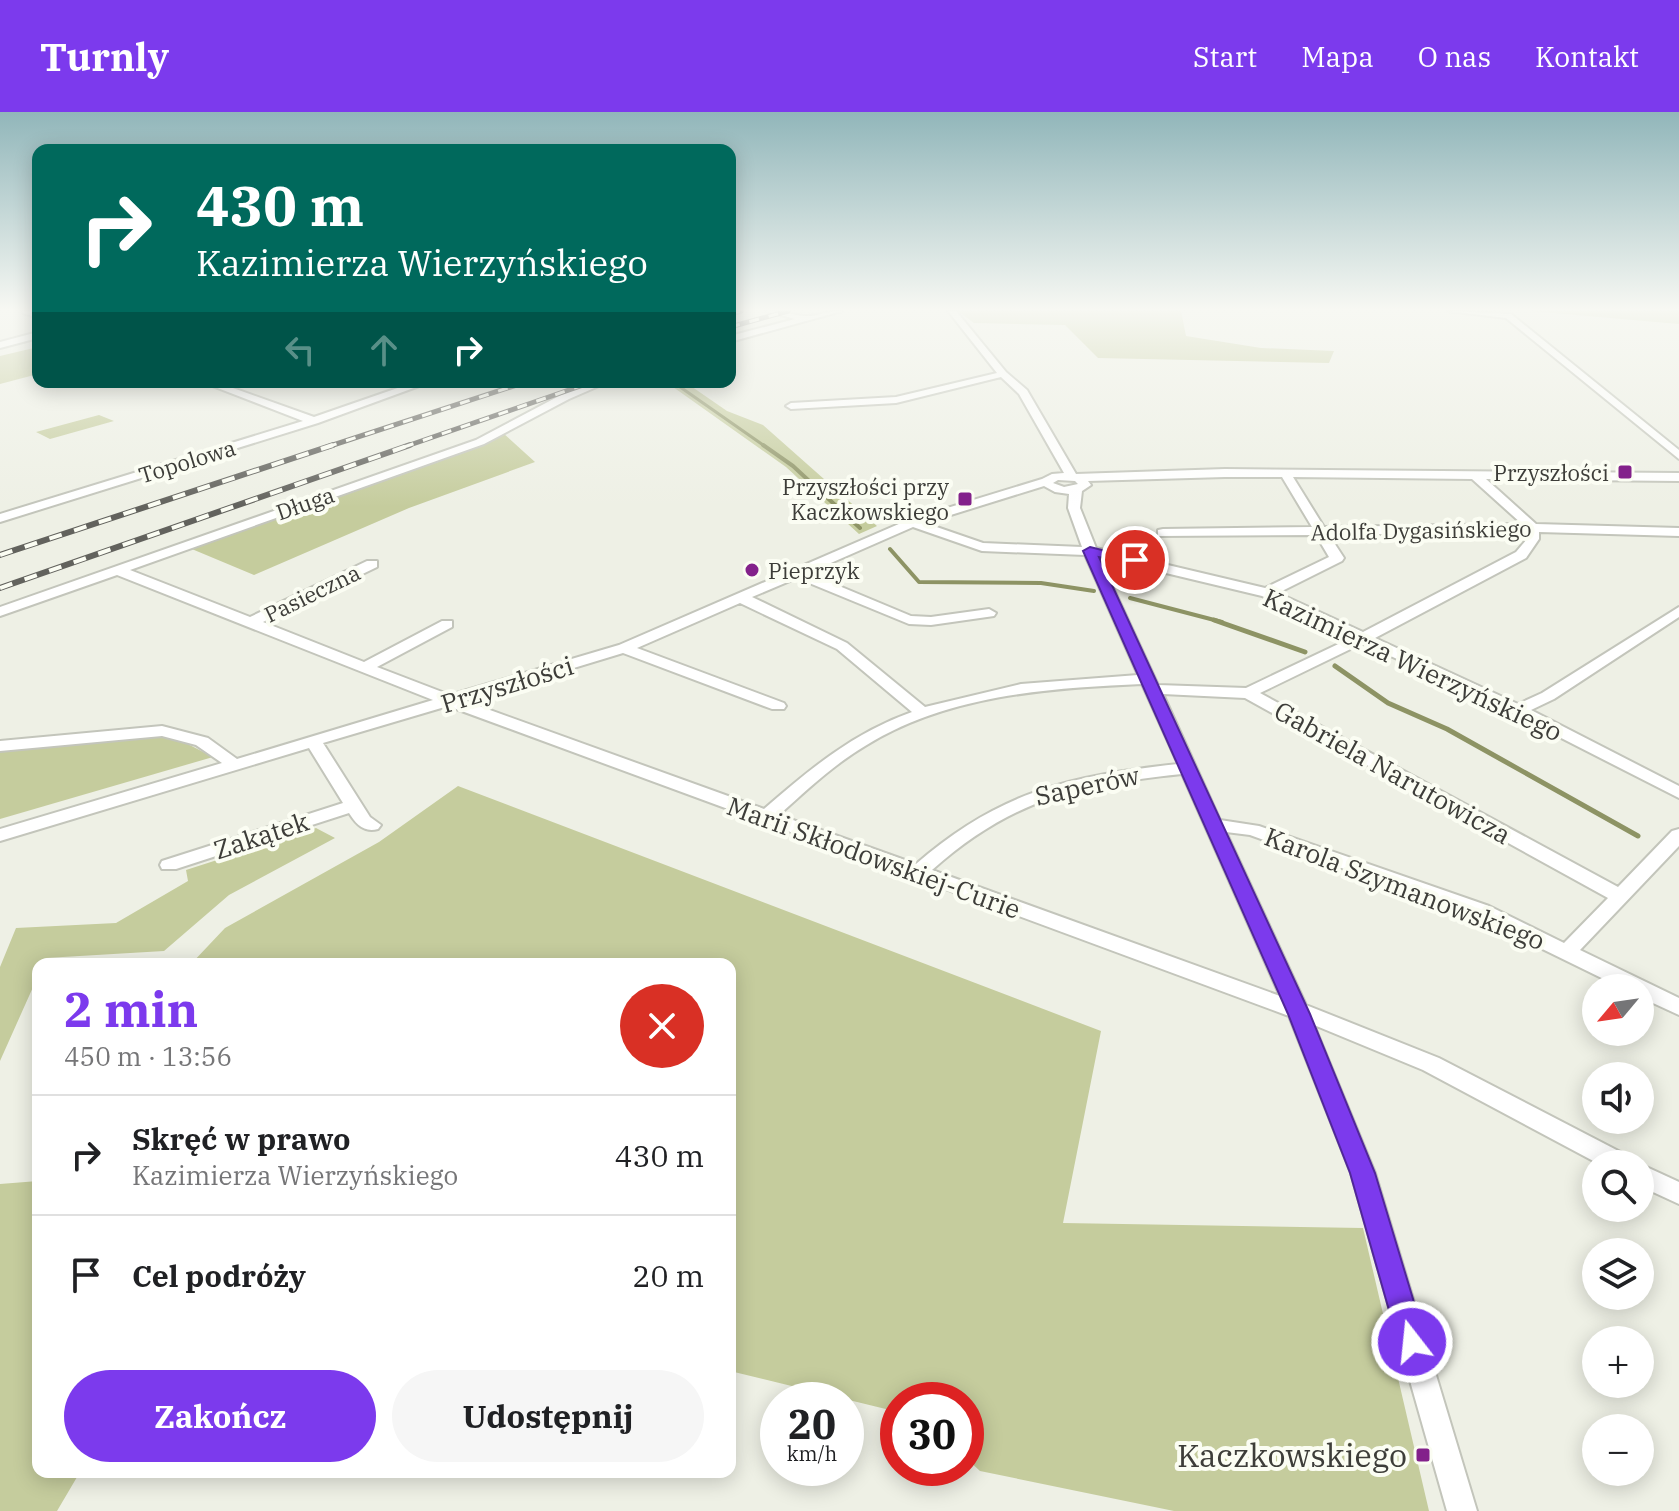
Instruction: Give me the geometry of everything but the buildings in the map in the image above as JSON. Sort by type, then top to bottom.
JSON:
[{"type":"street","points":[[791,406],[896,400],[994,376]]},
{"type":"street","points":[[1006,376],[1023,392],[1056,456],[1090,551],[1299,1014],[1363,1173],[1462,1511]]},
{"type":"street","points":[[1582,376],[1679,456]]},
{"type":"street","points":[[223,388],[314,421]]},
{"type":"street","name":"Topolowa","points":[[0,518],[314,421],[408,388]]},
{"type":"street","name":"Długa","points":[[0,612],[480,442],[588,388]]},
{"type":"street","points":[[999,495],[1031,493],[1104,475],[1285,473],[1679,477]]},
{"type":"street","points":[[1267,593],[1333,563],[1335,552],[1285,473]]},
{"type":"street","points":[[1248,693],[1365,637],[1521,555],[1533,539],[1533,528],[1474,474]]},
{"type":"street","points":[[999,495],[1132,476]]},
{"type":"street","name":"Przyszłości","points":[[0,835],[624,648],[912,523],[999,495]]},
{"type":"street","name":"Kazimierza Wierzyńskiego","points":[[912,523],[982,547],[1090,551],[1267,593],[1518,710],[1679,793]]},
{"type":"street","name":"Adolfa Dygasińskiego","points":[[1163,533],[1533,528],[1679,532]]},
{"type":"street","name":"Pasieczna","points":[[252,622],[372,564]]},
{"type":"street","name":"Marii Skłodowskiej-Curie","points":[[117,570],[452,701],[916,874],[1299,1014],[1351,1030],[1431,1064],[1594,1150]]},
{"type":"street","points":[[797,573],[909,620],[931,621],[989,613]]},
{"type":"street","points":[[742,598],[842,646],[923,713]]},
{"type":"street","points":[[1518,710],[1548,696],[1679,611]]},
{"type":"street","points":[[366,667],[447,624]]},
{"type":"street","points":[[624,648],[778,706]]},
{"type":"street","name":"Gabriela Narutowicza","points":[[766,817],[827,763],[923,713],[976,698],[1060,683],[1149,684],[1248,693],[1621,897]]},
{"type":"street","points":[[0,746],[173,732],[206,742],[234,765]]},
{"type":"street","points":[[314,742],[363,821],[372,825]]},
{"type":"street","name":"Saperów","points":[[916,874],[965,830],[1006,806],[1037,793],[1081,781],[1187,768]]},
{"type":"street","name":"Zakątek","points":[[169,865],[354,805]]},
{"type":"street","name":"Karola Szymanowskiego","points":[[1212,824],[1253,830],[1482,911],[1679,1007]]},
{"type":"street","points":[[1568,951],[1679,835]]},
{"type":"street","points":[[1654,1181],[1679,1194]]},
{"type":"green space","points":[[0,376],[29,376],[0,384]]},
{"type":"green space","points":[[674,388],[694,388],[727,411],[763,425],[877,526],[859,534],[786,467]]},
{"type":"green space","points":[[99,415],[114,421],[50,439],[36,432]]},
{"type":"green space","points":[[503,433],[535,462],[409,508],[254,575],[187,547]]},
{"type":"green space","points":[[156,737],[178,739],[213,757],[0,819],[0,751]]},
{"type":"green space","points":[[458,786],[1101,1031],[1063,1223],[1363,1228],[1429,1511],[1174,1511],[984,1472],[984,1382],[880,1382],[880,1408],[864,1404],[864,1382],[775,1382],[736,1372],[736,958],[197,958],[225,928],[379,842]]},
{"type":"green space","points":[[316,828],[335,838],[229,895],[164,951],[32,958],[32,989],[0,1061],[0,967],[16,928],[116,923],[188,881],[186,870]]},
{"type":"green space","points":[[32,1181],[32,1478],[76,1478],[57,1511],[0,1511],[0,1184]]},
{"type":"waterway","points":[[682,388],[766,447]]},
{"type":"waterway","points":[[763,445],[793,466],[860,528]]},
{"type":"waterway","points":[[890,549],[919,582],[1041,583],[1094,591]]},
{"type":"waterway","points":[[1130,598],[1222,622]]},
{"type":"waterway","points":[[1214,620],[1305,652]]},
{"type":"waterway","points":[[1335,666],[1388,703],[1447,729],[1638,836]]},
{"type":"railway","points":[[327,447],[508,388]]},
{"type":"railway","points":[[404,447],[575,388]]},
{"type":"railway","points":[[0,555],[333,445]]},
{"type":"railway","points":[[0,588],[410,445]]},
{"type":"place","name":"Przyszłości","points":[[1625,472]]},
{"type":"place","name":"Przyszłości przy Kaczkowskiego","points":[[965,499]]},
{"type":"place","name":"Pieprzyk","points":[[752,570]]},
{"type":"place","name":"Kaczkowskiego","points":[[1423,1455]]},
{"type":"route","points":[[1135,560],[1090,551],[1299,1014],[1363,1173],[1412,1342]]}]
